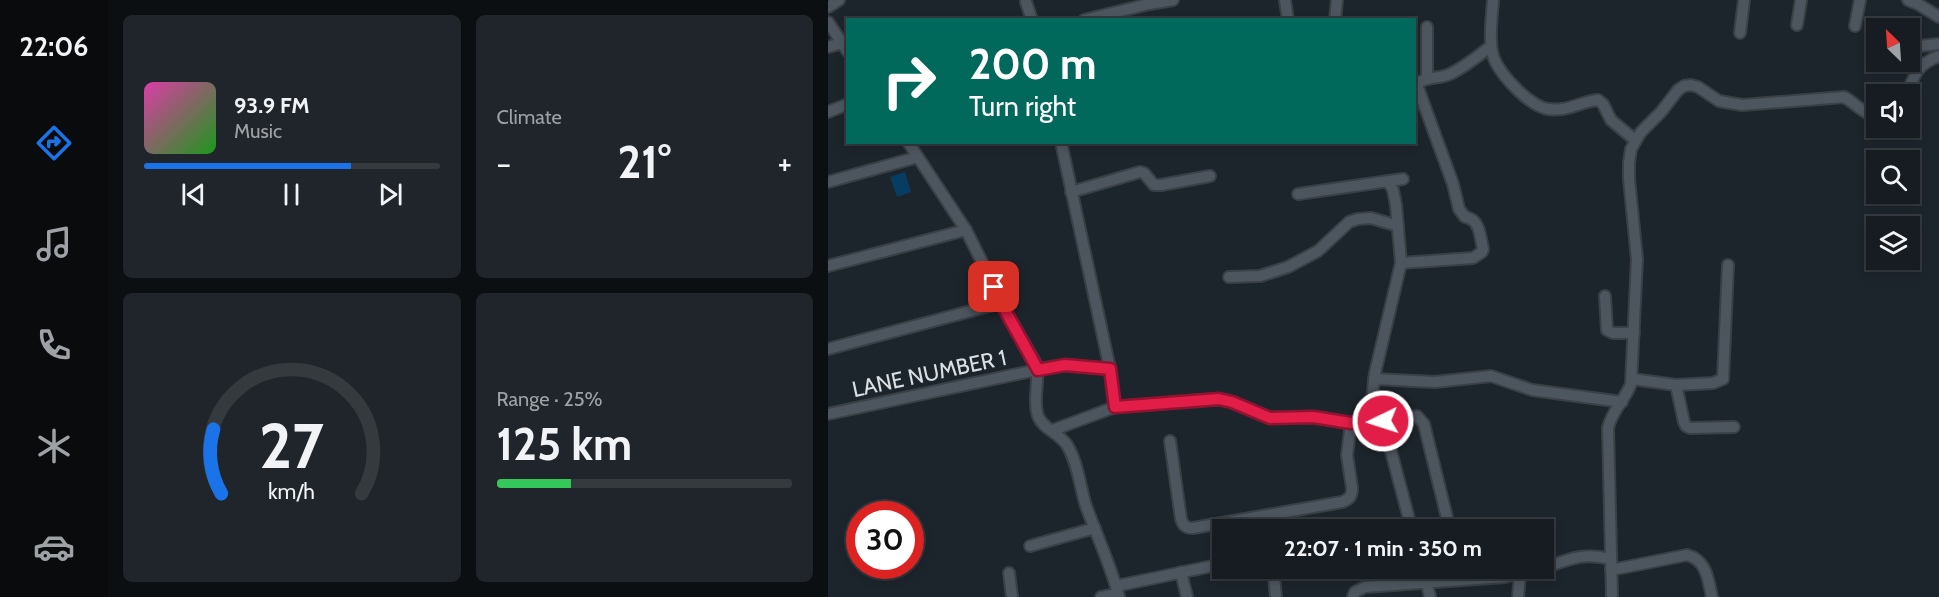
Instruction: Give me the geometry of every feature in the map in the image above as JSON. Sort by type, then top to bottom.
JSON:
[{"type":"street","points":[[828,7],[839,0]]},
{"type":"street","points":[[1091,18],[1148,2],[1173,0]]},
{"type":"street","points":[[1285,0],[1288,18]]},
{"type":"street","points":[[1335,18],[1337,0]]},
{"type":"street","points":[[1493,0],[1492,53],[1497,64],[1519,91],[1532,102],[1547,109],[1563,109],[1598,100],[1603,104],[1611,120],[1635,140]]},
{"type":"street","points":[[1740,33],[1744,0]]},
{"type":"street","points":[[1797,25],[1801,0]]},
{"type":"street","points":[[1856,26],[1860,0]]},
{"type":"street","points":[[1908,0],[1939,17]]},
{"type":"street","points":[[1026,2],[1031,18]]},
{"type":"street","points":[[828,22],[845,48]]},
{"type":"street","points":[[1427,27],[1427,79]]},
{"type":"street","points":[[1920,45],[1939,44]]},
{"type":"street","points":[[1401,263],[1473,258],[1479,256],[1483,249],[1475,221],[1465,217],[1459,209],[1453,184],[1418,83],[1452,74],[1491,46]]},
{"type":"street","points":[[828,47],[845,48]]},
{"type":"street","points":[[1910,84],[1914,73],[1921,65],[1939,56]]},
{"type":"street","points":[[1612,597],[1608,428],[1610,417],[1628,393],[1632,379],[1637,260],[1629,163],[1635,140],[1667,106],[1678,90],[1691,85],[1719,101],[1742,105],[1844,98],[1866,112]]},
{"type":"street","points":[[828,112],[846,105]]},
{"type":"street","points":[[910,144],[966,230],[1001,303],[1038,370],[1036,409],[1038,416],[1043,425],[1053,430],[1067,445],[1118,593]]},
{"type":"street","points":[[1061,144],[1110,369],[1115,407]]},
{"type":"street","points":[[828,182],[918,157]]},
{"type":"street","points":[[1071,192],[1140,172],[1144,173],[1154,184],[1161,185],[1209,176]]},
{"type":"street","points":[[1298,194],[1402,178]]},
{"type":"street","points":[[1388,181],[1395,198],[1401,263],[1374,379],[1372,399],[1409,519]]},
{"type":"street","points":[[1229,277],[1260,276],[1288,267],[1318,251],[1349,222],[1358,219],[1371,218],[1398,226]]},
{"type":"street","points":[[828,266],[966,230]]},
{"type":"street","points":[[1632,379],[1676,385],[1713,383],[1723,379],[1728,265]]},
{"type":"street","points":[[1605,296],[1607,330],[1613,333],[1634,333]]},
{"type":"street","points":[[828,349],[1001,303]]},
{"type":"street","name":"LANE NUMBER 1","points":[[828,414],[1065,365],[1110,369]]},
{"type":"street","points":[[1374,379],[1435,382],[1491,376],[1532,390],[1622,402]]},
{"type":"street","points":[[1676,385],[1686,426],[1690,429],[1734,427]]},
{"type":"street","points":[[1053,430],[1115,407],[1219,399],[1270,418],[1313,417],[1351,423],[1417,416],[1424,424],[1447,519]]},
{"type":"street","points":[[1170,441],[1181,519],[1186,528],[1193,528],[1349,499],[1352,495],[1352,488],[1347,448],[1351,423]]},
{"type":"street","points":[[1030,546],[1095,528]]},
{"type":"street","points":[[1554,564],[1584,555],[1595,555],[1611,564],[1687,555],[1696,557],[1701,563],[1712,597]]},
{"type":"street","points":[[1101,597],[1181,572],[1212,566]]},
{"type":"street","points":[[1181,572],[1187,597]]},
{"type":"street","points":[[1009,573],[1012,597]]},
{"type":"street","points":[[1274,579],[1276,597]]},
{"type":"street","points":[[1425,579],[1430,597]]},
{"type":"street","points":[[1353,597],[1355,592],[1365,587],[1472,579]]},
{"type":"street","points":[[1518,597],[1520,579]]},
{"type":"building","points":[[905,172],[911,192],[897,197],[890,177]]},
{"type":"route","points":[[994,287],[1038,370],[1065,365],[1110,369],[1115,407],[1219,399],[1243,405],[1270,418],[1322,417],[1351,423],[1383,421]]}]
